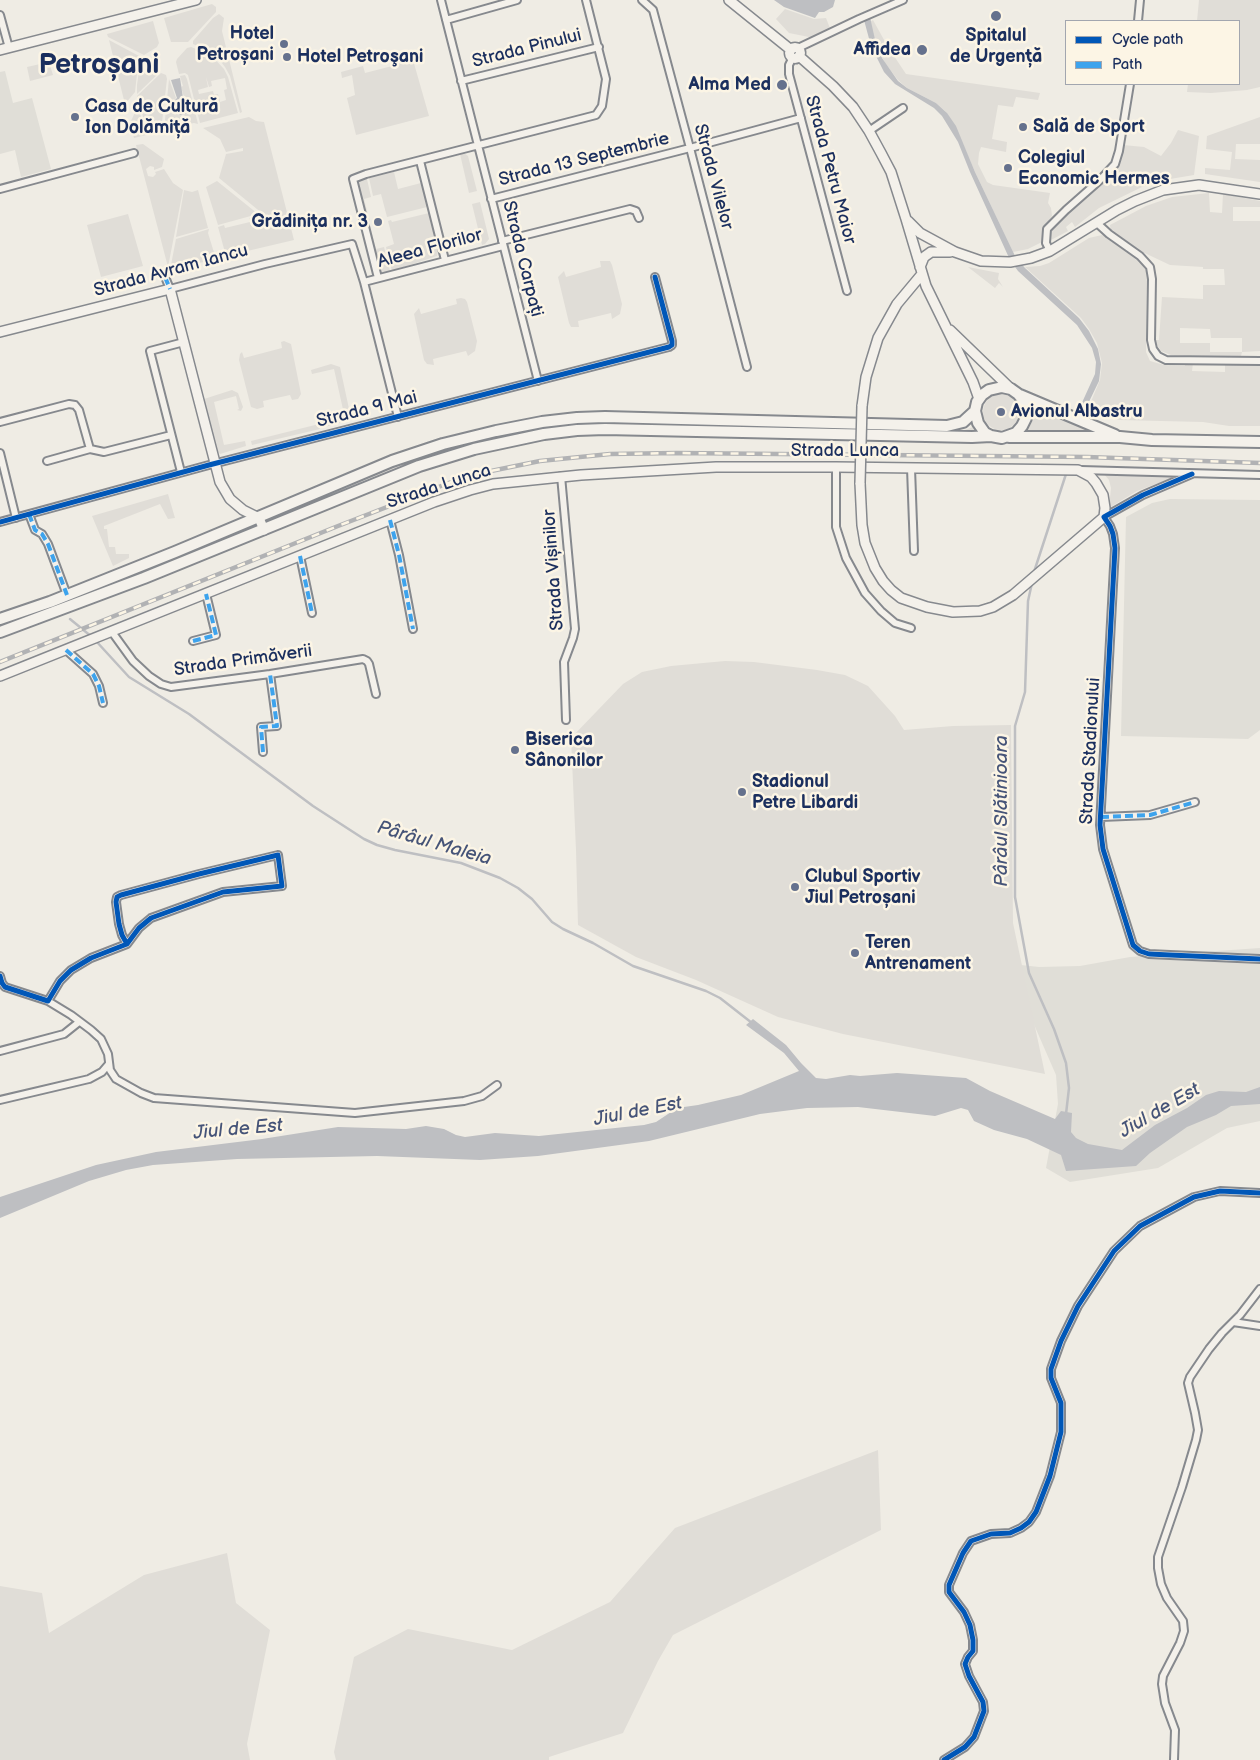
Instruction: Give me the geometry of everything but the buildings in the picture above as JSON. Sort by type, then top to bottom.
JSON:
[{"type":"main road","points":[[5,49],[196,0]]},
{"type":"main road","points":[[729,0],[795,53],[842,96],[861,117],[890,172],[930,296],[946,326],[979,399]]},
{"type":"main road","points":[[906,219],[920,233],[955,252],[982,261],[1010,262],[1021,261],[1050,251],[1135,201],[1163,190],[1199,185],[1260,194]]},
{"type":"main road","points":[[955,252],[931,252],[924,257],[921,271],[897,304],[878,338],[866,377],[862,406],[860,483],[862,525],[870,556],[883,581],[901,598],[940,610],[966,612],[980,611],[992,607],[1022,588],[1104,517],[1104,501],[1100,489],[1091,477],[1078,470]]},
{"type":"main road","points":[[170,289],[220,482],[230,499],[244,510],[259,518],[264,530]]},
{"type":"main road","name":"Strada Avram Iancu","points":[[0,332],[170,289]]},
{"type":"main road","points":[[946,326],[1024,401],[1026,418],[1016,433],[1008,437]]},
{"type":"main road","points":[[0,619],[108,579],[418,451],[471,436],[542,422],[577,418],[614,417],[947,426],[963,422],[975,411],[979,399],[986,392],[993,388],[1002,387],[1120,438]]},
{"type":"main road","points":[[975,411],[978,423],[985,433],[991,436]]},
{"type":"main road","points":[[0,632],[112,591],[437,460],[509,441],[555,432],[605,429],[1260,442]]},
{"type":"main road","name":"Strada Lunca","points":[[0,676],[390,520],[470,490],[494,484],[561,476],[716,467],[836,466],[1078,470]]},
{"type":"main road","points":[[175,552],[180,564]]},
{"type":"main road","points":[[139,566],[144,578]]},
{"type":"main road","points":[[108,579],[112,591]]},
{"type":"main road","points":[[68,594],[75,605]]},
{"type":"street","name":"Strada Carpați","points":[[441,0],[538,381]]},
{"type":"street","points":[[446,20],[517,0]]},
{"type":"street","points":[[378,278],[353,179],[420,160],[596,116],[600,111],[606,88],[605,72],[586,0]]},
{"type":"street","name":"Strada Vilelor","points":[[642,0],[653,10],[747,367]]},
{"type":"street","points":[[795,53],[859,19],[903,0]]},
{"type":"street","points":[[1138,20],[1140,0]]},
{"type":"street","points":[[0,15],[5,49]]},
{"type":"street","name":"Strada Pinului","points":[[461,81],[599,47]]},
{"type":"street","name":"Strada Petru Maior","points":[[795,53],[788,70],[847,291]]},
{"type":"street","points":[[1050,251],[1046,243],[1047,230],[1115,164],[1119,151],[1130,85]]},
{"type":"street","points":[[869,130],[903,108]]},
{"type":"street","name":"Strada 13 Septembrie","points":[[492,199],[800,118]]},
{"type":"street","points":[[0,190],[134,153]]},
{"type":"street","points":[[420,160],[445,260]]},
{"type":"street","name":"Aleea Florilor","points":[[364,282],[626,210],[634,210],[639,218]]},
{"type":"street","points":[[1097,223],[1140,256],[1150,267],[1152,279],[1151,340],[1153,349],[1158,356],[1166,360],[1260,361]]},
{"type":"street","name":"Aleea Florilor","points":[[352,244],[364,282],[380,347]]},
{"type":"street","name":"Strada Avram Iancu","points":[[170,289],[352,244]]},
{"type":"street","points":[[165,277],[170,289]]},
{"type":"street","name":"Strada 9 Mai","points":[[0,522],[181,472],[669,347],[672,345],[656,277]]},
{"type":"street","points":[[181,472],[150,351],[184,342]]},
{"type":"street","name":"Strada 9 Mai","points":[[380,347],[398,417]]},
{"type":"street","points":[[0,422],[69,404],[75,405],[79,410],[90,449]]},
{"type":"street","points":[[47,461],[90,449],[104,452],[172,435]]},
{"type":"street","points":[[0,453],[16,518]]},
{"type":"street","points":[[836,466],[836,527],[846,558],[865,593],[881,611],[895,623],[911,628]]},
{"type":"street","name":"Strada Lunca","points":[[911,468],[914,551]]},
{"type":"street","name":"Strada Lunca","points":[[1078,470],[1260,475]]},
{"type":"street","points":[[1104,517],[1143,495],[1192,474]]},
{"type":"street","name":"Strada Vișinilor","points":[[561,476],[575,629],[574,638],[564,662],[566,720]]},
{"type":"street","points":[[30,514],[35,530],[42,534],[48,544],[68,594]]},
{"type":"street","name":"Strada Stadionului","points":[[1104,517],[1114,534],[1115,548],[1101,835],[1103,849],[1133,945],[1140,951],[1150,954],[1260,959]]},
{"type":"street","points":[[390,520],[399,555],[413,629]]},
{"type":"street","points":[[300,556],[312,613]]},
{"type":"street","points":[[193,641],[216,635],[206,594]]},
{"type":"street","name":"Strada Primăverii","points":[[112,632],[133,661],[161,684],[171,687],[363,659],[369,664],[376,694]]},
{"type":"street","points":[[66,650],[93,674],[99,686],[103,703]]},
{"type":"street","points":[[263,752],[261,727],[277,726],[270,674]]},
{"type":"street","points":[[1101,817],[1150,815],[1195,802]]},
{"type":"street","points":[[48,1002],[60,981],[71,970],[91,958],[127,944],[139,928],[151,918],[202,898],[236,890],[282,886],[278,855],[117,897],[118,924],[127,944]]},
{"type":"street","points":[[0,976],[2,986],[48,1002],[101,1039],[108,1054],[108,1065],[116,1079],[134,1090],[154,1098],[344,1114],[464,1101],[482,1096],[497,1085]]},
{"type":"street","points":[[0,1051],[64,1034],[79,1022]]},
{"type":"street","points":[[0,1100],[89,1079],[102,1072],[108,1065]]},
{"type":"street","points":[[944,1760],[965,1747],[974,1738],[984,1711],[983,1702],[969,1676],[965,1664],[973,1651],[970,1625],[964,1612],[949,1592],[949,1585],[971,1540],[991,1534],[1010,1533],[1029,1522],[1036,1512],[1050,1476],[1061,1432],[1061,1403],[1051,1378],[1051,1369],[1061,1341],[1078,1306],[1114,1251],[1140,1226],[1194,1196],[1220,1191],[1260,1193]]},
{"type":"street","points":[[1174,1760],[1175,1730],[1162,1690],[1162,1684],[1163,1676],[1184,1631],[1183,1621],[1167,1598],[1161,1584],[1158,1557],[1182,1487],[1198,1430],[1188,1384],[1190,1377],[1208,1349],[1260,1289]]},
{"type":"street","points":[[1232,1322],[1260,1326]]},
{"type":"shaded area","points":[[774,0],[835,0],[833,7],[824,12],[819,12],[815,18],[784,7]]},
{"type":"shaded area","points":[[1199,0],[1260,0],[1260,87],[1211,93],[1187,92],[1188,85],[1240,85],[1240,20],[1197,20]]},
{"type":"shaded area","points":[[212,4],[216,7],[216,12],[188,42],[171,42],[164,18]]},
{"type":"shaded area","points":[[785,9],[814,19],[826,18],[831,31],[814,38],[789,33],[776,19]]},
{"type":"shaded area","points":[[219,14],[224,18],[222,31],[242,112],[240,113],[230,76],[225,67],[211,52],[193,44],[193,41],[213,18]]},
{"type":"shaded area","points":[[870,17],[876,44],[882,58],[898,81],[907,88],[936,103],[947,113],[956,126],[975,172],[1016,258],[1079,318],[1089,331],[1098,349],[1101,364],[1099,381],[1085,410],[1080,407],[1095,374],[1096,362],[1092,348],[1077,325],[1018,271],[1010,260],[958,142],[942,116],[934,108],[895,84],[884,72],[871,46],[864,20]]},
{"type":"shaded area","points":[[873,20],[906,74],[1040,93],[1038,100],[1016,97],[1013,107],[998,105],[992,139],[1007,142],[1006,152],[981,147],[978,164],[987,182],[993,185],[1050,193],[1048,203],[1052,216],[1043,229],[1042,242],[1028,249],[1013,252],[955,126],[945,111],[936,103],[907,88],[898,80],[885,63],[876,45],[870,22]]},
{"type":"shaded area","points":[[153,21],[159,43],[157,47],[144,55],[108,37],[107,34]]},
{"type":"shaded area","points":[[109,40],[139,56],[135,92],[125,104]]},
{"type":"shaded area","points":[[191,47],[210,54],[224,69],[238,113],[200,123],[188,75],[185,73],[179,74],[176,62],[187,48]],"holes":[[[206,77],[209,87],[212,86],[211,81],[225,78],[227,89],[224,90],[226,100],[220,102],[218,94],[214,95],[213,91],[199,94],[198,90],[208,87]]]},
{"type":"shaded area","points":[[411,53],[429,116],[356,135],[347,98],[355,95],[352,75],[342,78],[341,72],[363,66],[365,73],[396,65],[396,58]]},
{"type":"shaded area","points":[[141,57],[159,69],[160,72],[137,94],[137,85]]},
{"type":"shaded area","points":[[49,62],[53,75],[30,81],[27,67]]},
{"type":"shaded area","points":[[5,71],[13,103],[32,98],[51,169],[21,177],[15,150],[0,154],[0,72]]},
{"type":"shaded area","points":[[161,73],[166,75],[167,79],[161,131],[148,134],[137,96]]},
{"type":"shaded area","points":[[185,75],[198,124],[194,123],[164,130],[169,79],[176,98],[171,104],[174,113],[183,116],[190,109],[190,103],[184,97],[181,87],[183,86],[180,76]]},
{"type":"shaded area","points":[[180,78],[183,98],[188,101],[190,106],[186,114],[180,115],[175,113],[172,108],[173,102],[177,98],[171,80]]},
{"type":"shaded area","points":[[138,106],[146,135],[134,138],[130,123]]},
{"type":"shaded area","points":[[249,117],[256,121],[264,122],[294,240],[226,256],[218,227],[224,225],[225,228],[250,222],[249,218],[263,214],[219,178],[226,154],[243,151],[243,148],[226,152],[220,139],[203,128]]},
{"type":"shaded area","points":[[1260,117],[1260,144],[1236,144],[1235,159],[1260,160],[1260,182],[1205,174],[1205,168],[1230,170],[1232,152],[1206,149],[1207,136]]},
{"type":"shaded area","points":[[1178,130],[1199,136],[1194,175],[1158,181],[1142,187],[1099,208],[1075,227],[1072,222],[1066,227],[1068,231],[1051,240],[1052,228],[1072,207],[1112,174],[1123,145],[1144,147],[1161,156]]},
{"type":"shaded area","points":[[143,144],[164,159],[162,167],[154,170],[154,167],[150,166],[146,169],[148,176],[153,177],[156,174],[155,172],[164,169],[173,183],[183,190],[168,267],[136,145]]},
{"type":"shaded area","points":[[464,153],[468,156],[477,191],[469,193],[460,154]]},
{"type":"shaded area","points":[[394,172],[398,189],[421,183],[427,207],[387,217],[381,194],[373,196],[369,178]]},
{"type":"shaded area","points":[[367,179],[371,197],[364,199],[370,222],[366,223],[356,184],[358,181]]},
{"type":"shaded area","points":[[217,181],[258,214],[218,225],[206,187]]},
{"type":"shaded area","points":[[184,190],[192,192],[198,190],[208,228],[176,237]]},
{"type":"shaded area","points":[[1209,193],[1210,212],[1222,213],[1223,194],[1260,201],[1260,207],[1233,207],[1233,221],[1260,221],[1260,351],[1242,352],[1241,356],[1171,355],[1161,351],[1154,340],[1159,340],[1162,297],[1203,299],[1203,285],[1225,285],[1224,269],[1203,269],[1203,267],[1170,265],[1134,248],[1111,233],[1110,225],[1146,206],[1172,197]],"holes":[[[1180,328],[1210,329],[1211,338],[1242,338],[1242,352],[1210,352],[1210,343],[1180,343]]]},
{"type":"shaded area","points":[[480,202],[489,239],[482,245],[472,204]]},
{"type":"shaded area","points":[[429,213],[438,252],[437,256],[392,271],[386,247],[394,244],[388,221],[391,220],[392,222]]},
{"type":"shaded area","points":[[128,214],[143,266],[101,277],[87,225]]},
{"type":"shaded area","points":[[370,225],[376,249],[384,247],[390,271],[379,272],[367,226]]},
{"type":"shaded area","points":[[209,229],[208,233],[216,259],[170,270],[176,239]]},
{"type":"shaded area","points":[[1102,235],[1131,253],[1146,270],[1146,352],[1150,361],[1164,365],[1185,366],[1185,363],[1193,363],[1192,371],[1225,372],[1225,364],[1260,364],[1260,426],[1229,426],[1203,422],[1120,420],[1087,411],[1100,380],[1102,363],[1097,343],[1081,318],[1025,267],[1049,263],[1089,238]]},
{"type":"shaded area","points":[[600,261],[610,261],[612,265],[622,304],[620,314],[612,319],[611,313],[578,321],[579,327],[571,327],[558,277],[564,271],[566,277],[601,267]]},
{"type":"shaded area","points":[[968,267],[999,273],[998,279],[1003,287],[999,283],[995,288]]},
{"type":"shaded area","points":[[461,298],[467,302],[477,341],[475,351],[468,356],[466,351],[433,359],[434,365],[427,364],[424,360],[414,314],[419,308],[421,314],[457,304],[456,299]]},
{"type":"shaded area","points":[[284,341],[291,344],[301,394],[298,399],[292,400],[290,395],[263,401],[264,407],[257,409],[251,407],[239,360],[240,354],[242,352],[244,358],[282,348],[281,342]]},
{"type":"shaded area","points":[[331,364],[340,367],[351,420],[325,427],[323,420],[344,414],[334,369],[312,374],[311,370]]},
{"type":"shaded area","points":[[232,390],[238,393],[243,407],[241,411],[237,410],[239,409],[236,396],[214,402],[224,445],[245,441],[246,446],[220,454],[216,450],[204,399]]},
{"type":"shaded area","points":[[1001,394],[1013,400],[1019,412],[1013,424],[1001,430],[989,424],[983,412],[989,400]]},
{"type":"shaded area","points":[[1032,404],[1096,431],[1096,433],[1025,434],[1033,420]]},
{"type":"shaded area","points":[[594,422],[965,430],[973,427],[976,434],[623,424],[560,427],[513,435],[440,453],[415,461],[284,516],[283,513],[426,454],[517,432],[561,424]]},
{"type":"shaded area","points":[[319,424],[320,429],[252,445],[251,441]]},
{"type":"shaded area","points":[[1103,473],[1175,477],[1137,491],[1109,508],[1111,488],[1109,480]]},
{"type":"shaded area","points":[[168,494],[175,518],[168,519],[160,504],[104,526],[104,529],[107,529],[109,547],[115,547],[116,554],[129,554],[129,558],[113,566],[92,516]]},
{"type":"shaded area","points":[[1170,499],[1260,500],[1260,730],[1248,739],[1121,736],[1126,517],[1152,503]]},
{"type":"shaded area","name":"Clubul Sportiv Jiul Petroșani","points":[[725,661],[754,662],[845,675],[868,686],[895,716],[904,730],[953,726],[1011,725],[1013,923],[1045,1074],[843,1034],[778,1017],[696,980],[636,957],[578,925],[571,738],[623,684],[642,672],[671,666]]},
{"type":"shaded area","points":[[1260,948],[1260,1121],[1227,1128],[1158,1168],[1070,1182],[1046,1168],[1058,1104],[1056,1075],[1022,997],[1021,965],[1039,967],[1080,966],[1130,957]]},
{"type":"shaded area","points":[[753,1019],[786,1045],[816,1078],[826,1079],[850,1075],[897,1073],[966,1078],[990,1091],[1055,1119],[1061,1111],[1072,1113],[1071,1132],[1076,1138],[1088,1144],[1122,1150],[1155,1125],[1187,1108],[1206,1095],[1219,1091],[1246,1092],[1260,1087],[1260,1104],[1231,1106],[1216,1115],[1187,1127],[1150,1153],[1136,1166],[1066,1171],[1061,1155],[1027,1139],[994,1130],[974,1121],[968,1110],[961,1108],[935,1116],[858,1107],[807,1108],[760,1114],[649,1141],[538,1156],[480,1160],[377,1156],[237,1159],[153,1165],[126,1170],[89,1181],[0,1218],[0,1197],[96,1165],[156,1152],[262,1139],[338,1127],[406,1129],[426,1126],[444,1129],[465,1137],[495,1133],[539,1136],[644,1125],[656,1122],[677,1108],[741,1095],[799,1071],[784,1053],[746,1025]]},
{"type":"shaded area","points":[[878,1450],[881,1530],[673,1635],[658,1661],[623,1733],[549,1757],[549,1760],[336,1760],[334,1752],[354,1657],[408,1629],[512,1650],[610,1602],[675,1528]]},
{"type":"shaded area","points":[[227,1553],[236,1603],[270,1630],[247,1744],[250,1760],[0,1760],[0,1586],[42,1593],[49,1633],[144,1575]]},
{"type":"waterway","name":"Pârâul Slătinioara","points":[[1034,572],[1066,474]]},
{"type":"waterway","name":"Pârâul Slătinioara","points":[[1032,583],[1028,601],[1025,692],[1015,726],[1015,897],[1029,973],[1054,1029],[1066,1063],[1069,1088],[1066,1114]]},
{"type":"waterway","name":"Pârâul Maleia","points":[[70,619],[92,637]]},
{"type":"waterway","name":"Pârâul Maleia","points":[[96,641],[129,677],[189,714],[313,806],[364,839],[395,850],[461,863],[500,878],[518,888],[532,899],[552,922],[563,929],[593,943],[633,966],[706,991],[720,998],[752,1023]]},
{"type":"railway","points":[[0,662],[454,481],[540,461],[610,454],[677,453],[1087,457],[1260,463]]},
{"type":"marked path","points":[[165,277],[170,289]]},
{"type":"marked path","points":[[29,514],[35,530],[42,534],[48,544],[67,595]]},
{"type":"marked path","points":[[390,520],[399,555],[413,629]]},
{"type":"marked path","points":[[300,556],[312,613]]},
{"type":"marked path","points":[[193,641],[216,635],[206,594]]},
{"type":"marked path","points":[[66,650],[93,674],[99,686],[103,703]]},
{"type":"marked path","points":[[263,752],[261,727],[277,726],[270,674]]},
{"type":"marked path","points":[[1101,817],[1150,815],[1195,802]]},
{"type":"cycle path","points":[[0,522],[209,465],[669,347],[672,345],[672,341],[655,277]]},
{"type":"cycle path","points":[[1192,474],[1143,495],[1104,517],[1113,534],[1115,548],[1100,825],[1103,849],[1133,945],[1140,951],[1149,954],[1260,959]]},
{"type":"cycle path","points":[[0,976],[5,987],[48,1001],[60,981],[71,970],[91,958],[127,944],[139,928],[151,918],[223,892],[282,886],[278,855],[199,874],[117,897],[119,924],[127,944]]},
{"type":"cycle path","points":[[944,1760],[965,1747],[974,1737],[984,1711],[983,1702],[969,1676],[965,1664],[973,1651],[970,1625],[964,1612],[949,1592],[949,1585],[963,1553],[971,1541],[991,1534],[1010,1533],[1029,1522],[1036,1512],[1050,1476],[1061,1432],[1061,1403],[1051,1378],[1051,1369],[1061,1341],[1078,1306],[1114,1251],[1140,1226],[1194,1197],[1220,1191],[1260,1193]]},
{"type":"place","name":"Spitalul de Urgență","points":[[996,16]]},
{"type":"place","name":"Hotel Petroșani","points":[[284,44]]},
{"type":"place","name":"Affidea","points":[[922,50]]},
{"type":"place","name":"Hotel Petroşani","points":[[287,57]]},
{"type":"place","name":"Alma Med","points":[[782,85]]},
{"type":"place","name":"Casa de Cultură Ion Dolămiță","points":[[75,117]]},
{"type":"place","name":"Sală de Sport","points":[[1023,127]]},
{"type":"place","name":"Colegiul Economic Hermes","points":[[1008,168]]},
{"type":"place","name":"Grădinița nr. 3","points":[[378,222]]},
{"type":"place","name":"Avionul Albastru","points":[[1001,412]]},
{"type":"place","name":"Biserica Sânonilor","points":[[515,750]]},
{"type":"place","name":"Stadionul Petre Libardi","points":[[742,792]]},
{"type":"place","name":"Clubul Sportiv Jiul Petroșani","points":[[795,887]]},
{"type":"place","name":"Teren Antrenament","points":[[855,953]]},
{"type":"district","name":"Petroșani","points":[[99,66]]},
{"type":"water label","name":"Jiul de Est","points":[[1160,1111]]},
{"type":"water label","name":"Jiul de Est","points":[[638,1112]]},
{"type":"water label","name":"Jiul de Est","points":[[238,1130]]}]
